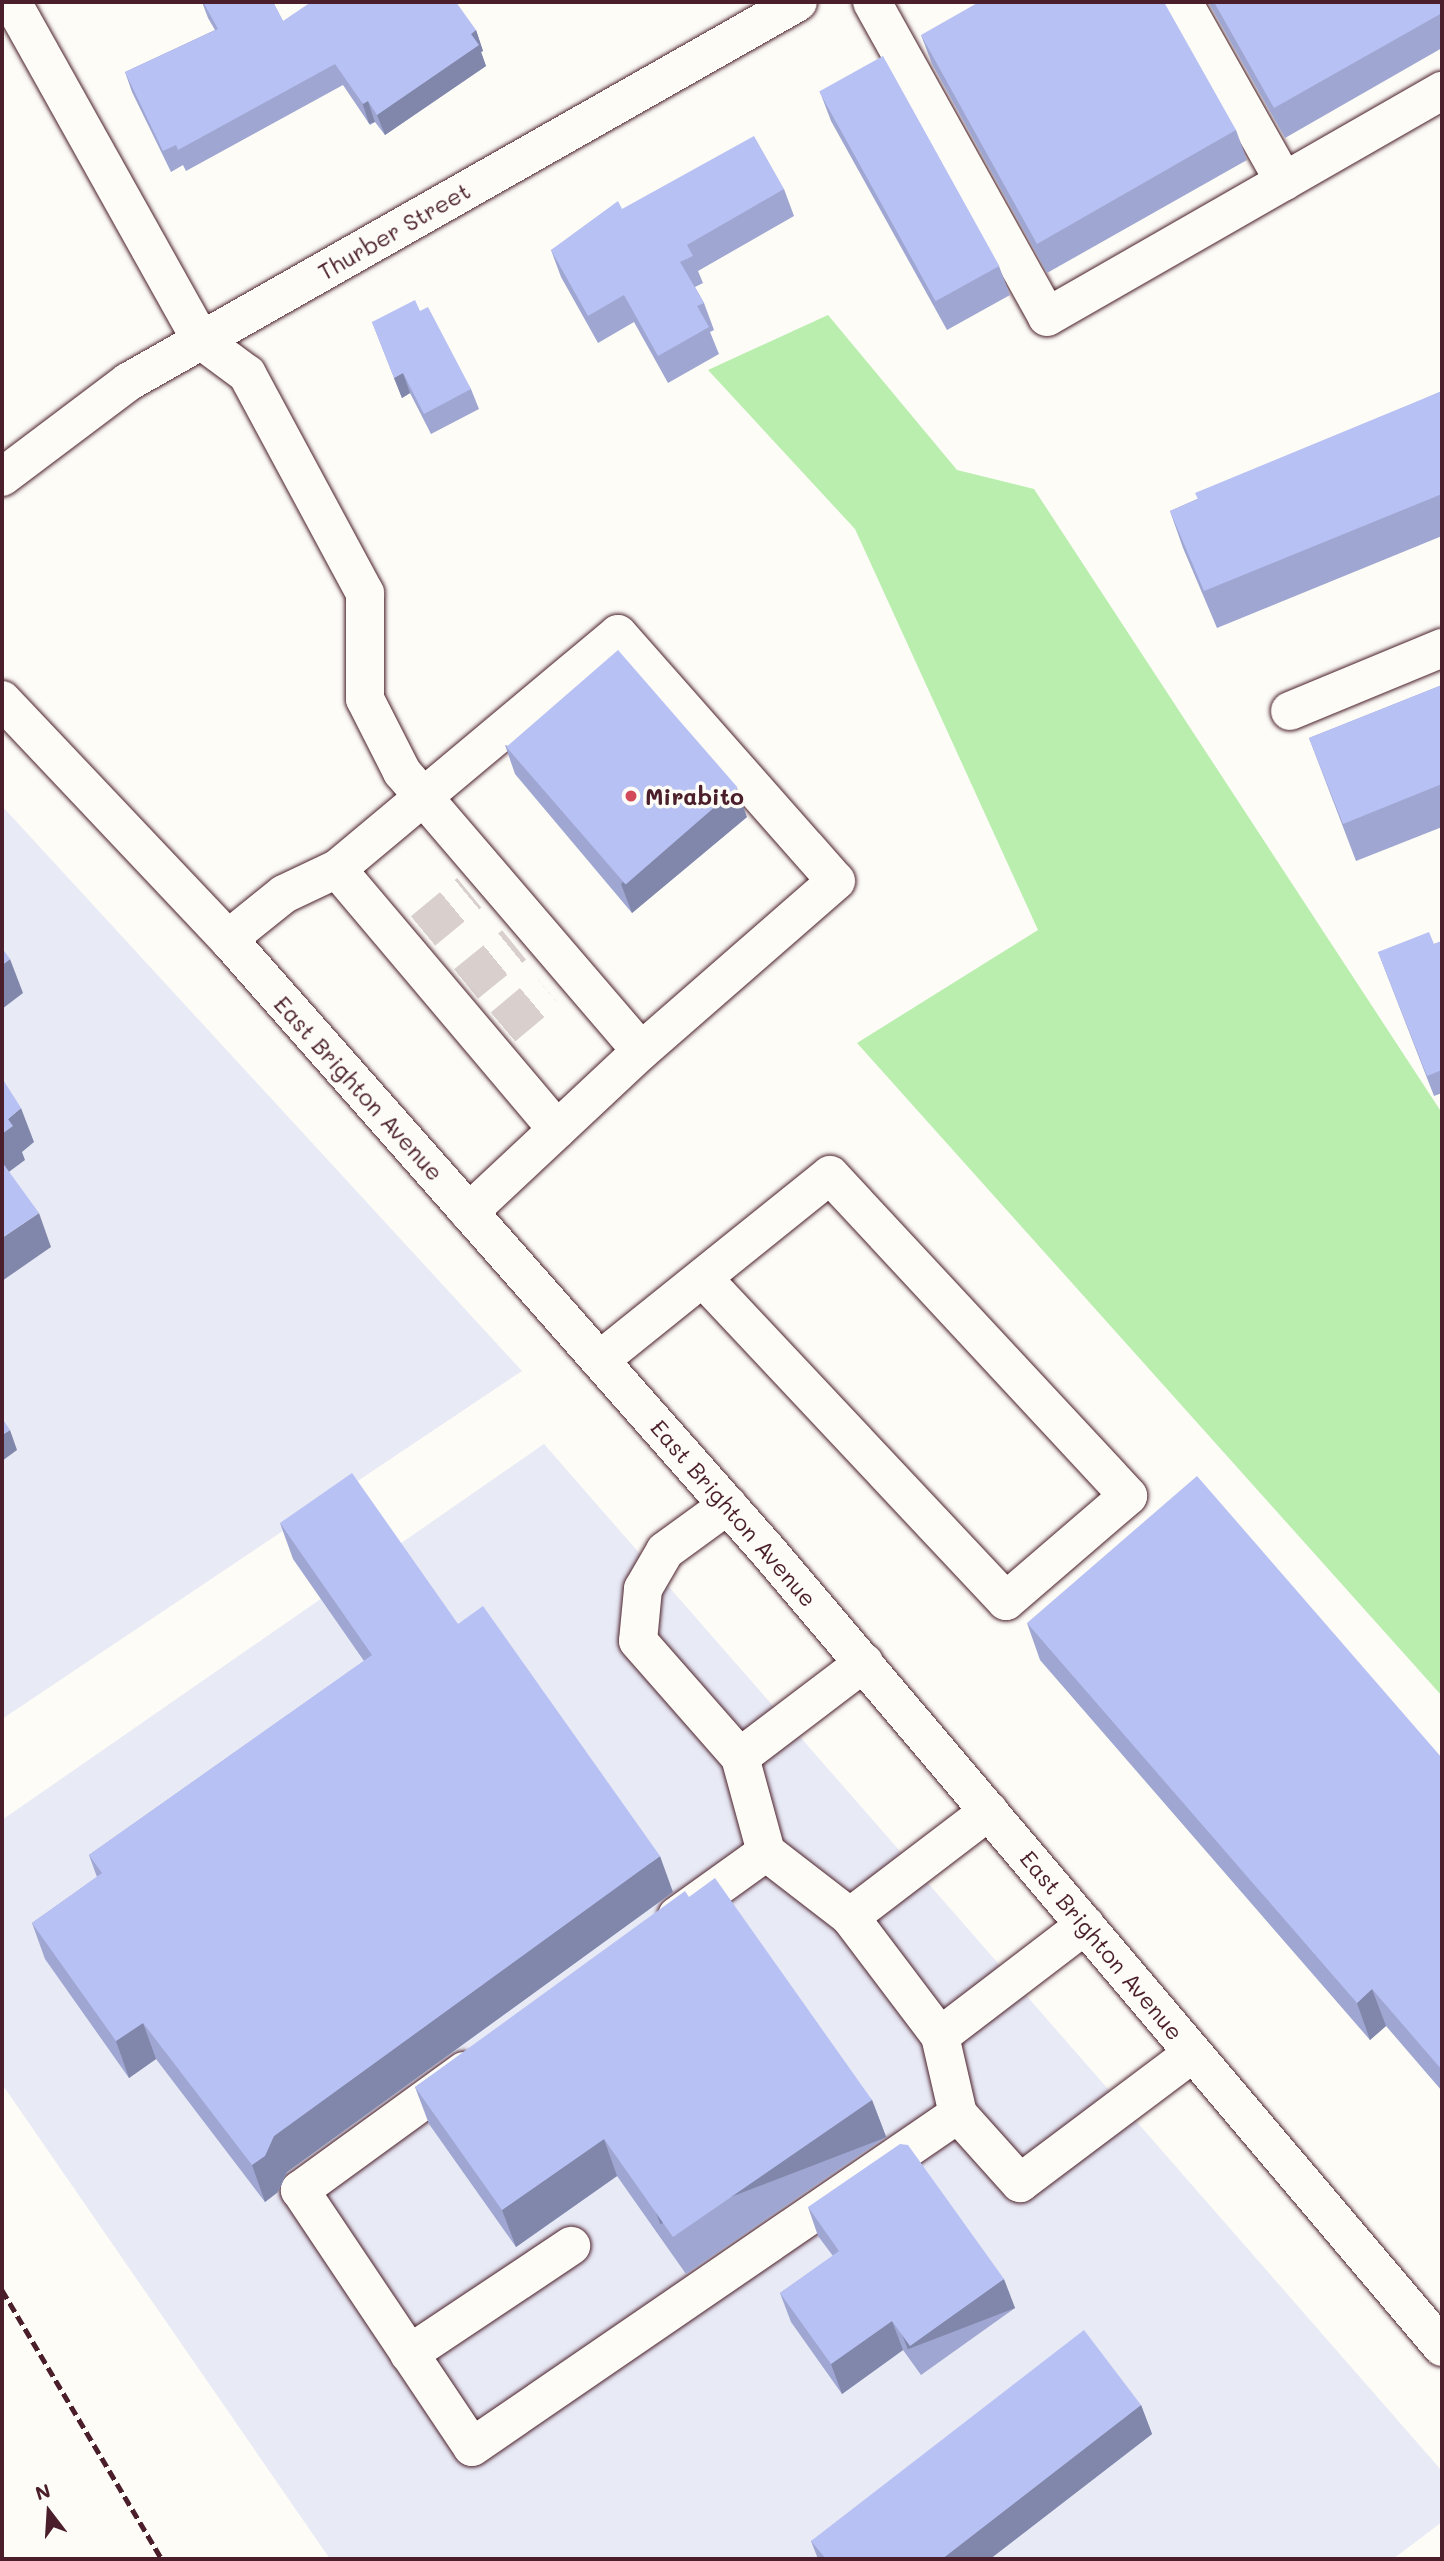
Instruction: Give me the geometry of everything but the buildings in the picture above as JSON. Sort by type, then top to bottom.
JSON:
[{"type":"main road","points":[[12,2],[201,340],[247,374],[365,593],[365,699],[402,772],[423,797],[479,884],[559,980],[641,1051]]},
{"type":"main road","name":"Thurber Street","points":[[2,477],[128,382],[798,2]]},
{"type":"main road","points":[[872,2],[1047,317],[1442,91]]},
{"type":"main road","points":[[1183,2],[1284,181]]},
{"type":"main road","points":[[228,939],[284,894],[337,869],[618,634],[836,881],[641,1051],[469,1212]]},
{"type":"main road","points":[[1290,711],[1442,648]]},
{"type":"main road","name":"East Brighton Avenue","points":[[2,700],[228,939],[728,1505],[1442,2347]]},
{"type":"main road","points":[[337,869],[413,939],[494,1035],[557,1129]]},
{"type":"main road","points":[[600,1360],[830,1175],[1128,1496],[1006,1601],[704,1279]]},
{"type":"main road","points":[[728,1505],[665,1551],[643,1589],[638,1641],[740,1757],[766,1852],[850,1917],[940,2036],[958,2114],[1020,2183],[1194,2053]]},
{"type":"main road","points":[[740,1757],[864,1663]]},
{"type":"main road","points":[[850,1917],[989,1811]]},
{"type":"main road","points":[[644,1940],[766,1852]]},
{"type":"main road","points":[[940,2036],[1085,1925]]},
{"type":"main road","points":[[500,2045],[300,2190],[472,2447],[958,2114]]},
{"type":"main road","points":[[409,2354],[571,2246]]},
{"type":"shaded area","points":[[2,806],[522,1371],[2,1719]]},
{"type":"shaded area","points":[[544,1444],[1442,2471],[1442,2522],[1393,2559],[330,2559],[2,2084],[2,1820]]},
{"type":"green space","points":[[828,315],[957,470],[1034,489],[1442,1113],[1442,1696],[857,1043],[1038,930],[855,529],[708,370]]},
{"type":"tunnel","points":[[423,931],[469,893]]},
{"type":"tunnel","points":[[466,984],[514,945]]},
{"type":"tunnel","points":[[503,1027],[547,990]]},
{"type":"railway","points":[[2,2290],[162,2559]]},
{"type":"place","name":"Mirabito","points":[[631,796]]}]
